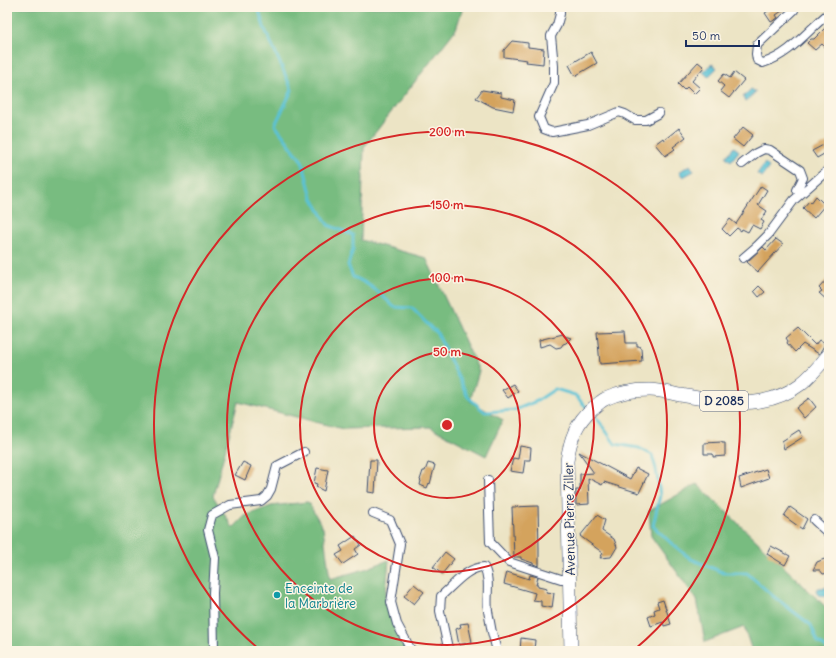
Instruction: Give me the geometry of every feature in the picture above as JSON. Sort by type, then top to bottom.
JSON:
[{"type":"main road","name":"Avenue Pierre Ziller","points":[[571,651],[567,461],[569,446],[574,432],[587,413],[604,399],[627,392],[651,390],[744,403],[762,401],[778,396],[802,384],[829,354]]},
{"type":"street","points":[[560,7],[557,25],[551,36],[554,83],[539,117],[544,129],[552,132],[588,125],[619,112],[635,120],[646,120],[659,113]]},
{"type":"street","points":[[794,10],[757,45],[757,60],[763,63],[770,60],[798,42],[829,13]]},
{"type":"street","points":[[742,164],[756,153],[764,149],[770,150],[800,170],[803,178],[798,190],[800,194]]},
{"type":"street","points":[[742,258],[768,235],[800,194],[829,169]]},
{"type":"street","points":[[214,651],[214,558],[208,530],[212,515],[230,506],[261,501],[267,496],[271,489],[277,466],[304,452]]},
{"type":"street","points":[[488,480],[490,542],[509,562],[561,579],[569,579]]},
{"type":"street","points":[[373,512],[390,520],[400,544],[391,602],[397,624],[411,650],[413,651]]},
{"type":"street","points":[[814,520],[829,534]]},
{"type":"street","points":[[447,651],[448,648],[440,611],[441,596],[465,574],[479,567],[484,567],[487,573],[487,609],[491,631],[497,651]]},
{"type":"green space","points":[[7,7],[463,7],[456,29],[364,147],[361,240],[426,258],[479,371],[470,401],[503,420],[486,456],[430,427],[343,429],[238,402],[213,496],[233,528],[245,516],[271,506],[308,502],[323,528],[330,579],[365,569],[389,560],[385,602],[397,632],[410,651],[7,651]]},
{"type":"green space","points":[[697,484],[829,610],[829,651],[752,651],[744,627],[705,642],[697,600],[651,536],[649,511]]},
{"type":"water","points":[[712,64],[717,68],[708,77],[703,72]]},
{"type":"water","points":[[751,89],[756,92],[745,102],[743,97]]},
{"type":"water","points":[[734,147],[739,151],[731,161],[726,157]]},
{"type":"water","points":[[765,163],[769,167],[762,177],[757,174]]},
{"type":"water","points":[[690,165],[694,171],[683,177],[679,172]]},
{"type":"water","points":[[829,587],[829,596],[821,596],[816,590],[819,588]]},
{"type":"building","points":[[774,7],[788,7],[776,15],[778,18],[771,22],[765,13]]},
{"type":"building","points":[[829,24],[829,51],[822,44],[815,50],[807,43],[811,39],[814,39]]},
{"type":"building","points":[[512,41],[528,43],[528,47],[544,49],[543,64],[504,57],[504,50]]},
{"type":"building","points":[[591,52],[597,63],[575,76],[569,65]]},
{"type":"building","points":[[698,62],[704,67],[692,81],[700,88],[694,94],[687,87],[684,90],[678,84]]},
{"type":"building","points":[[734,72],[744,80],[729,98],[720,91],[724,86],[718,81],[724,74],[730,78]]},
{"type":"building","points":[[482,90],[501,93],[501,97],[515,100],[513,111],[493,107],[476,98]]},
{"type":"building","points":[[743,127],[753,135],[743,147],[733,139]]},
{"type":"building","points":[[679,128],[686,137],[673,147],[675,149],[665,156],[655,144],[663,138],[664,140]]},
{"type":"building","points":[[829,142],[829,151],[817,158],[812,151]]},
{"type":"building","points":[[761,186],[767,190],[758,205],[767,211],[761,220],[764,222],[760,229],[752,225],[748,232],[742,229],[741,231],[737,228],[729,236],[722,229],[730,219],[736,224]]},
{"type":"building","points":[[816,196],[825,205],[814,218],[803,208],[809,201],[811,203]]},
{"type":"building","points":[[776,239],[783,244],[758,272],[747,262],[763,247],[766,250]]},
{"type":"building","points":[[829,277],[829,302],[819,293],[822,291],[819,288]]},
{"type":"building","points":[[759,286],[765,292],[759,297],[754,291]]},
{"type":"building","points":[[798,328],[815,345],[819,340],[825,344],[819,354],[803,344],[795,352],[787,343],[788,341],[786,338]]},
{"type":"building","points":[[625,331],[626,343],[637,343],[637,346],[641,348],[642,361],[600,364],[597,332]]},
{"type":"building","points":[[563,334],[564,336],[571,338],[561,347],[556,348],[550,344],[540,347],[539,340]]},
{"type":"building","points":[[513,384],[518,391],[508,398],[502,390]]},
{"type":"building","points":[[809,398],[816,407],[804,418],[796,408]]},
{"type":"building","points":[[799,430],[803,437],[784,449],[782,441]]},
{"type":"building","points":[[704,443],[725,443],[725,456],[713,457],[713,454],[704,454]]},
{"type":"building","points":[[520,446],[531,448],[530,460],[525,460],[523,473],[510,471],[513,458],[518,459]]},
{"type":"building","points":[[579,452],[630,479],[636,468],[648,474],[639,493],[604,482],[602,485],[588,478],[589,504],[576,505],[576,490],[580,490],[580,474],[594,473]]},
{"type":"building","points":[[370,460],[377,460],[375,493],[368,492]]},
{"type":"building","points":[[243,462],[251,466],[245,480],[235,475]]},
{"type":"building","points":[[428,463],[435,465],[430,484],[429,483],[427,488],[420,485],[420,480]]},
{"type":"building","points":[[317,468],[328,470],[324,491],[316,487],[317,484],[314,483]]},
{"type":"building","points":[[766,469],[769,478],[741,488],[739,478]]},
{"type":"building","points":[[538,506],[539,566],[521,559],[521,557],[514,557],[512,507]]},
{"type":"building","points":[[790,507],[807,519],[802,529],[784,516]]},
{"type":"building","points":[[597,515],[605,520],[602,531],[614,539],[617,547],[611,557],[600,558],[603,553],[580,536]]},
{"type":"building","points":[[355,536],[361,545],[355,549],[358,554],[343,564],[336,555],[343,551],[340,546]]},
{"type":"building","points":[[771,546],[790,556],[785,565],[767,554]]},
{"type":"building","points":[[445,552],[454,559],[442,574],[433,567]]},
{"type":"building","points":[[827,558],[829,563],[829,573],[823,574],[820,570],[813,570],[817,562]]},
{"type":"building","points":[[507,572],[529,579],[530,575],[538,577],[536,585],[538,585],[538,587],[547,589],[546,592],[554,593],[552,608],[541,606],[541,601],[533,600],[535,593],[504,584]]},
{"type":"building","points":[[414,584],[424,592],[414,604],[404,596]]},
{"type":"building","points":[[663,600],[671,624],[664,626],[663,622],[651,626],[648,617],[655,614],[654,610],[659,608],[657,602]]},
{"type":"building","points":[[468,623],[472,642],[459,645],[456,629],[461,627],[460,624]]},
{"type":"building","points":[[521,638],[535,640],[534,651],[520,651]]},
{"type":"waterway","points":[[258,7],[264,27],[292,90],[275,125],[302,161],[312,197],[328,225],[353,235],[353,249],[348,265],[353,277],[375,289],[394,307],[412,308],[433,330],[436,331],[468,397],[485,412],[515,410],[537,401],[555,389],[575,395],[588,409]]},
{"type":"waterway","points":[[592,413],[615,444],[639,448],[652,455],[660,495],[653,526],[691,559],[724,573],[747,573],[773,596],[811,625],[818,642],[829,650]]},
{"type":"place","name":"Enceinte de la Marbrière","points":[[277,595]]}]
